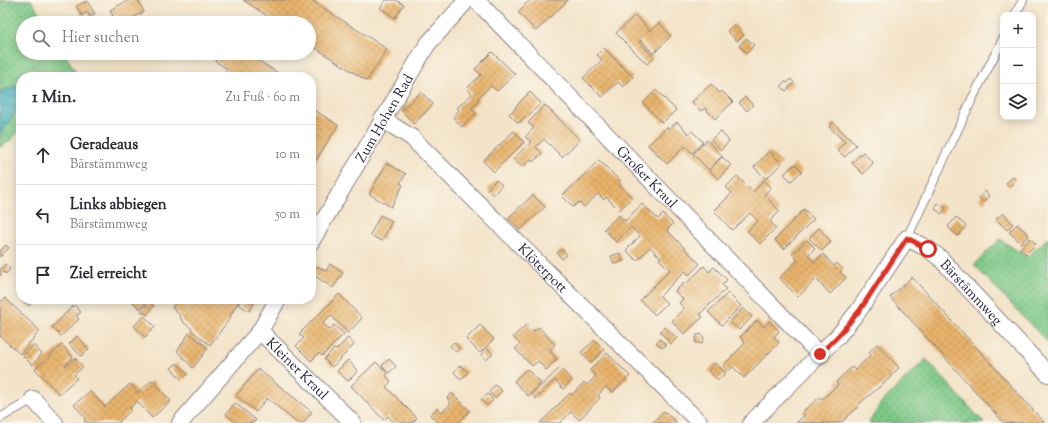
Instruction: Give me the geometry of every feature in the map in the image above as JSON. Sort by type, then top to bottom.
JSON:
[{"type":"street","name":"Zum Hohen Rad","points":[[316,233],[427,44],[467,0]]},
{"type":"street","name":"Großer Kraul","points":[[476,0],[820,354]]},
{"type":"street","name":"Klöterpott","points":[[382,119],[411,137],[700,423]]},
{"type":"street","points":[[751,423],[838,336],[860,310],[907,238]]},
{"type":"street","name":"Bärstämmweg","points":[[907,238],[928,249],[940,258],[1048,374]]},
{"type":"street","points":[[180,423],[260,331],[275,304]]},
{"type":"street","name":"Kleiner Kraul","points":[[260,331],[353,423]]},
{"type":"street","points":[[33,399],[54,423]]},
{"type":"lane","points":[[1017,12],[1023,0]]},
{"type":"lane","points":[[907,238],[973,97],[1000,45]]},
{"type":"lane","points":[[0,418],[33,399]]},
{"type":"green space","points":[[0,0],[31,0],[41,16],[16,16],[16,60],[68,60],[76,72],[16,72],[16,134],[10,141],[0,147]]},
{"type":"green space","points":[[1048,238],[1048,343],[974,265],[1000,239],[1027,257]]},
{"type":"green space","points":[[926,359],[984,423],[869,423],[881,403]]},
{"type":"water","points":[[16,86],[16,111],[0,134],[0,91]]},
{"type":"building","points":[[129,0],[138,0],[144,12],[136,16],[113,16],[110,10]]},
{"type":"building","points":[[243,0],[311,0],[387,49],[367,81],[316,48],[316,16],[267,16]]},
{"type":"building","points":[[386,0],[396,0],[404,5],[395,18],[380,8]]},
{"type":"building","points":[[530,0],[568,0],[536,31],[518,12]]},
{"type":"building","points":[[87,1],[95,14],[89,16],[87,12],[82,16],[76,6]]},
{"type":"building","points":[[635,15],[650,31],[659,23],[671,36],[653,54],[641,40],[639,42],[654,58],[647,64],[616,33]]},
{"type":"building","points":[[734,24],[744,35],[737,41],[727,31]]},
{"type":"building","points":[[746,38],[754,45],[747,53],[739,46]]},
{"type":"building","points":[[604,48],[633,77],[623,87],[618,82],[602,97],[583,78],[602,60],[597,55]]},
{"type":"building","points":[[492,52],[515,74],[497,91],[491,86],[477,99],[479,101],[471,108],[476,113],[462,127],[453,117],[459,110],[457,108],[472,94],[467,88],[481,75],[475,69]]},
{"type":"building","points":[[257,60],[276,72],[225,72],[227,69],[215,61]]},
{"type":"building","points":[[791,79],[794,83],[786,91],[781,86],[785,81],[787,83]]},
{"type":"building","points":[[711,84],[720,93],[722,91],[733,102],[715,119],[705,108],[701,111],[692,102]]},
{"type":"building","points":[[656,90],[676,110],[662,123],[643,103]]},
{"type":"building","points":[[421,92],[433,104],[414,124],[401,110]]},
{"type":"building","points":[[530,92],[541,103],[526,118],[525,117],[518,123],[509,114]]},
{"type":"building","points":[[745,97],[753,105],[747,111],[739,103]]},
{"type":"building","points":[[545,105],[580,140],[562,157],[544,139],[536,147],[542,153],[533,162],[531,159],[522,167],[513,159],[531,142],[525,137],[534,128],[528,123]]},
{"type":"building","points":[[316,111],[338,125],[316,160]]},
{"type":"building","points":[[677,122],[689,134],[692,131],[703,142],[692,153],[685,146],[667,164],[648,145],[667,127],[669,129]]},
{"type":"building","points":[[833,122],[856,145],[845,157],[837,150],[845,142],[829,127]]},
{"type":"building","points":[[514,131],[524,142],[494,172],[483,161]]},
{"type":"building","points":[[720,131],[729,141],[721,150],[711,140]]},
{"type":"building","points":[[707,140],[722,156],[709,170],[693,154]]},
{"type":"building","points":[[769,151],[782,163],[766,179],[754,167]]},
{"type":"building","points":[[863,152],[873,163],[863,174],[852,163]]},
{"type":"building","points":[[722,157],[731,165],[718,179],[709,170]]},
{"type":"building","points":[[599,160],[621,182],[619,184],[632,198],[619,210],[606,197],[604,200],[598,194],[584,207],[579,202],[573,207],[562,196]]},
{"type":"building","points":[[387,163],[406,174],[400,183],[403,185],[391,207],[369,194]]},
{"type":"building","points":[[795,164],[802,171],[791,181],[784,174]]},
{"type":"building","points":[[737,176],[753,192],[764,180],[771,187],[764,195],[780,211],[770,221],[776,228],[760,244],[747,231],[758,221],[750,213],[732,230],[714,211],[732,193],[726,187]]},
{"type":"building","points":[[1013,177],[1016,180],[1009,187],[1006,183]]},
{"type":"building","points":[[496,180],[502,185],[493,195],[487,189]]},
{"type":"building","points":[[985,191],[989,196],[983,202],[979,198]]},
{"type":"building","points":[[533,195],[545,207],[520,230],[508,218]]},
{"type":"building","points":[[938,203],[946,208],[942,214],[935,209]]},
{"type":"building","points":[[642,204],[658,219],[663,214],[673,224],[667,230],[700,264],[689,275],[685,271],[660,296],[667,303],[655,315],[640,300],[670,270],[650,247],[637,261],[626,250],[640,236],[631,227],[616,242],[604,229],[619,215],[625,221]]},
{"type":"building","points":[[804,209],[814,219],[784,249],[775,240]]},
{"type":"building","points":[[1003,213],[1013,224],[1007,230],[996,219]]},
{"type":"building","points":[[380,215],[392,221],[382,241],[370,235]]},
{"type":"building","points":[[956,217],[966,226],[958,236],[948,227]]},
{"type":"building","points":[[1017,224],[1029,235],[1021,243],[1009,232]]},
{"type":"building","points":[[819,228],[831,242],[822,251],[809,238]]},
{"type":"building","points":[[1030,238],[1036,244],[1026,254],[1020,249]]},
{"type":"building","points":[[807,240],[815,248],[808,255],[814,262],[823,254],[834,266],[837,263],[843,269],[840,272],[846,278],[830,294],[816,279],[798,297],[779,278],[798,260],[792,254]]},
{"type":"building","points":[[6,245],[9,248],[0,257],[0,251]]},
{"type":"building","points":[[562,249],[567,255],[562,259],[557,253]]},
{"type":"building","points":[[620,253],[623,261],[614,264],[611,256]]},
{"type":"building","points":[[5,264],[10,269],[6,274],[4,272],[0,276],[0,270]]},
{"type":"building","points":[[330,264],[343,273],[333,288],[316,277],[317,266],[326,271]]},
{"type":"building","points":[[704,266],[709,272],[714,267],[727,280],[722,285],[726,289],[700,314],[703,317],[684,334],[672,321],[684,308],[679,303],[683,299],[675,291],[685,282],[686,284]]},
{"type":"building","points":[[912,277],[1044,422],[1043,423],[1004,423],[890,297]]},
{"type":"building","points":[[728,293],[741,306],[722,325],[708,312]]},
{"type":"building","points":[[339,294],[362,318],[348,333],[331,315],[323,323],[330,330],[334,325],[344,334],[322,356],[319,353],[311,361],[296,346],[304,338],[299,334]]},
{"type":"building","points":[[5,298],[40,331],[20,354],[0,336],[0,303]]},
{"type":"building","points":[[135,304],[145,304],[140,309]]},
{"type":"building","points":[[147,304],[152,304],[154,306],[147,315],[141,311]]},
{"type":"building","points":[[175,304],[237,304],[230,316],[231,317],[210,345],[191,330],[192,329],[182,321],[179,314],[172,308]]},
{"type":"building","points":[[238,304],[254,304],[249,311]]},
{"type":"building","points":[[74,305],[81,312],[76,316],[79,319],[61,336],[52,327]]},
{"type":"building","points":[[743,308],[752,317],[739,330],[730,322]]},
{"type":"building","points":[[144,316],[155,327],[145,337],[134,326]]},
{"type":"building","points":[[757,320],[764,327],[769,321],[779,331],[774,337],[779,343],[744,378],[733,367],[728,371],[723,366],[745,343],[740,337]]},
{"type":"building","points":[[527,324],[534,331],[539,327],[555,345],[549,350],[557,359],[546,370],[538,361],[532,366],[515,349],[520,344],[513,337]]},
{"type":"building","points":[[480,325],[494,339],[480,353],[466,339]]},
{"type":"building","points":[[665,327],[677,338],[671,344],[660,332]]},
{"type":"building","points":[[189,333],[208,348],[193,368],[177,351]]},
{"type":"building","points":[[701,334],[704,338],[702,344],[695,342],[697,335]]},
{"type":"building","points":[[77,336],[89,349],[81,356],[69,344]]},
{"type":"building","points":[[348,338],[354,345],[332,367],[324,359]]},
{"type":"building","points":[[660,339],[666,345],[662,348],[656,343]]},
{"type":"building","points":[[595,340],[604,350],[590,363],[581,352]]},
{"type":"building","points":[[454,342],[460,348],[456,352],[450,346]]},
{"type":"building","points":[[877,344],[899,368],[890,376],[891,377],[858,405],[859,406],[842,422],[796,423],[805,415],[802,412],[820,397],[822,399],[838,385],[836,382],[852,367],[855,370],[871,355],[869,352]]},
{"type":"building","points":[[33,345],[42,354],[32,365],[23,356]]},
{"type":"building","points":[[62,345],[73,357],[65,365],[66,366],[75,358],[83,367],[74,375],[77,378],[59,394],[35,369]]},
{"type":"building","points":[[487,348],[493,354],[486,360],[481,355]]},
{"type":"building","points":[[607,353],[630,376],[612,393],[606,387],[598,395],[600,398],[579,420],[571,412],[560,423],[540,423],[570,393],[572,395],[584,382],[587,385],[596,376],[590,370]]},
{"type":"building","points":[[389,359],[396,366],[389,373],[382,366]]},
{"type":"building","points":[[348,360],[358,371],[348,381],[337,371]]},
{"type":"building","points":[[376,362],[388,374],[386,376],[391,381],[386,387],[417,418],[412,423],[394,423],[388,416],[384,420],[351,386]]},
{"type":"building","points":[[177,363],[188,374],[182,380],[171,368]]},
{"type":"building","points":[[715,363],[726,373],[718,380],[708,371]]},
{"type":"building","points":[[460,365],[468,372],[461,380],[454,372]]},
{"type":"building","points":[[560,368],[572,380],[563,389],[555,380],[536,399],[532,394]]},
{"type":"building","points":[[258,369],[312,412],[303,423],[297,423],[267,398],[256,412],[236,396]]},
{"type":"building","points":[[527,369],[541,383],[528,396],[514,381]]},
{"type":"building","points":[[152,380],[171,401],[152,418],[137,401],[130,408],[131,410],[119,422],[120,423],[86,423],[84,420],[86,418],[74,405],[90,391],[105,407],[130,384],[138,393]]},
{"type":"building","points":[[495,385],[502,391],[495,398],[489,392]]},
{"type":"building","points":[[452,393],[470,411],[458,423],[439,423],[430,415],[437,408],[442,412],[451,403],[447,398]]},
{"type":"building","points":[[488,394],[493,400],[487,406],[481,400]]},
{"type":"building","points":[[235,403],[256,420],[253,423],[236,423],[226,414]]},
{"type":"building","points":[[664,411],[677,423],[652,423]]},
{"type":"route","points":[[820,354],[838,336],[860,310],[907,238],[928,249]]}]
